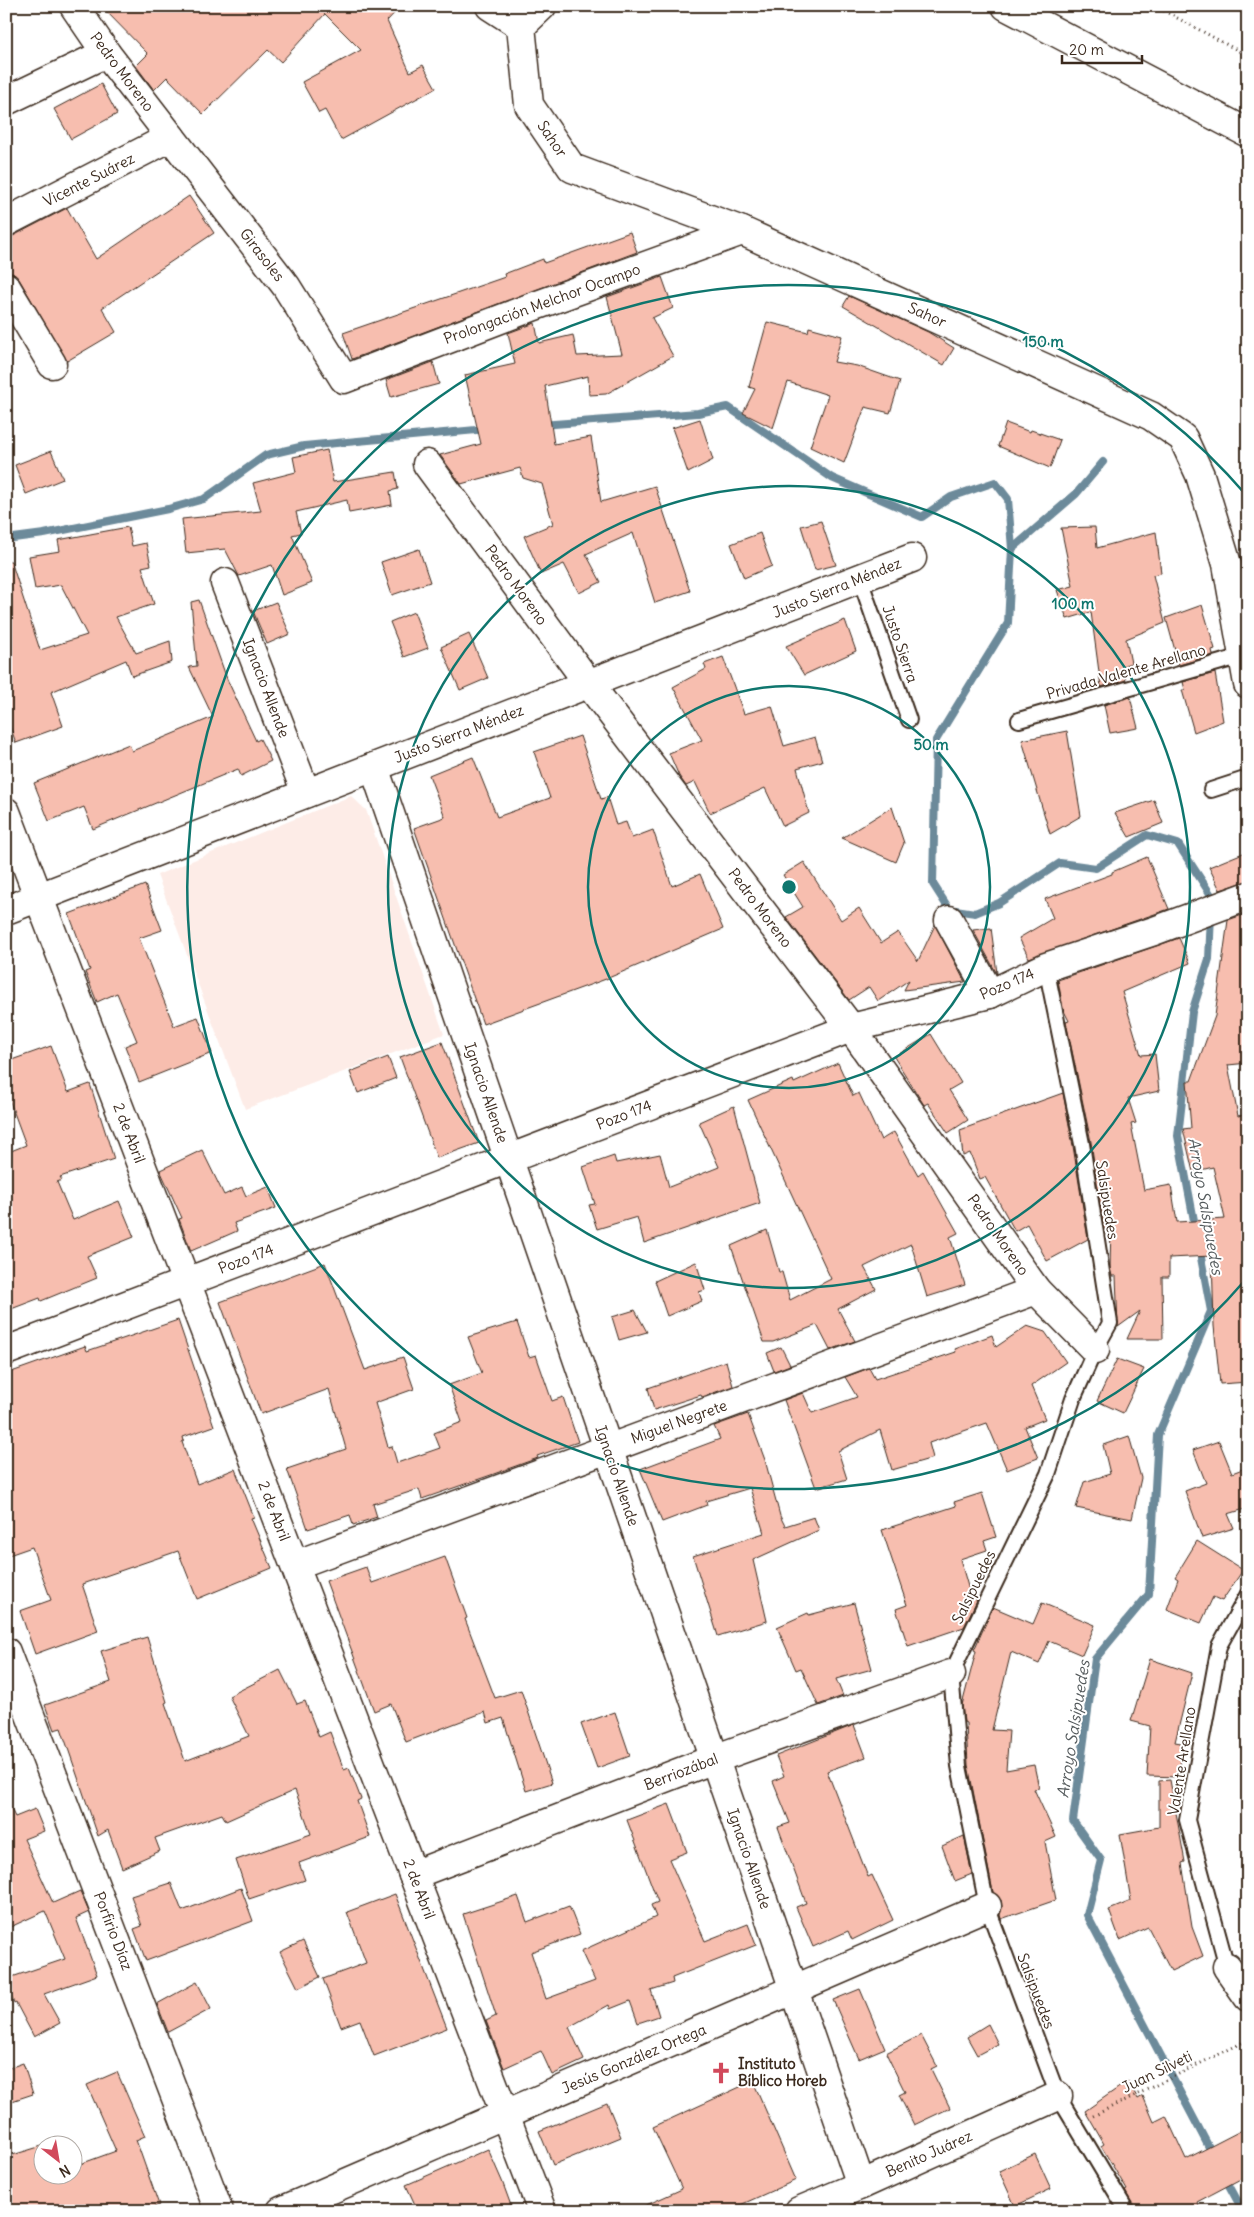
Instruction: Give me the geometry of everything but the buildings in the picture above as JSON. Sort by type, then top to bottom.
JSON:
[{"type":"street","name":"Pedro Moreno","points":[[74,6],[106,53],[171,137]]},
{"type":"street","points":[[490,6],[521,26],[542,6]]},
{"type":"street","points":[[1006,6],[1248,134]]},
{"type":"street","name":"Sahor","points":[[521,26],[529,104],[572,168],[742,231],[1151,416],[1183,438],[1200,475],[1227,564],[1248,684]]},
{"type":"street","points":[[6,101],[106,53]]},
{"type":"street","name":"Vicente Suárez","points":[[6,222],[171,137]]},
{"type":"street","name":"Girasoles","points":[[171,137],[286,286],[344,379]]},
{"type":"street","name":"Prolongación Melchor Ocampo","points":[[344,379],[532,306],[742,231]]},
{"type":"street","points":[[6,287],[52,364]]},
{"type":"street","name":"Pedro Moreno","points":[[427,464],[589,684],[851,1028],[1036,1290],[1095,1350]]},
{"type":"street","name":"Justo Sierra Méndez","points":[[6,910],[912,558]]},
{"type":"street","name":"Ignacio Allende","points":[[225,583],[306,793]]},
{"type":"street","name":"Ignacio Allende","points":[[374,767],[861,2186]]},
{"type":"street","name":"2 de Abril","points":[[6,812],[542,2211]]},
{"type":"street","name":"Pozo 174","points":[[6,1351],[851,1028],[990,994],[1046,967],[1243,899]]},
{"type":"street","points":[[949,920],[990,994]]},
{"type":"street","name":"Miguel Negrete","points":[[294,1565],[1036,1290]]},
{"type":"street","name":"Porfirio Díaz","points":[[6,1652],[219,2211]]},
{"type":"street","name":"Berriozábal","points":[[413,1875],[714,1759],[951,1674]]},
{"type":"street","name":"Jesús González Ortega","points":[[281,2211],[987,1906]]},
{"type":"street","points":[[1227,1967],[1248,1997]]},
{"type":"street","name":"Benito Juárez","points":[[799,2211],[861,2186],[1058,2096]]},
{"type":"lane","name":"Justo Sierra","points":[[860,578],[910,720]]},
{"type":"lane","name":"Privada Valente Arellano","points":[[1019,720],[1242,656]]},
{"type":"lane","points":[[1211,790],[1248,778]]},
{"type":"lane","name":"Salsipuedes","points":[[1046,967],[1082,1144],[1110,1323],[1095,1350],[1073,1399],[1048,1474],[951,1674],[960,1766],[987,1906],[1058,2096],[1127,2211]]},
{"type":"lane","name":"Valente Arellano","points":[[1227,1967],[1187,1820],[1219,1646],[1248,1594]]},
{"type":"path","points":[[1155,6],[1248,56]]},
{"type":"path","name":"Juan Silveti","points":[[1076,2125],[1248,2040]]},
{"type":"shaded area","points":[[351,796],[366,810],[444,1034],[245,1109],[157,875]]},
{"type":"waterway","points":[[541,425],[698,413],[728,407],[832,478],[922,517],[951,497],[995,482],[1008,499],[1012,549]]},
{"type":"waterway","points":[[6,539],[44,534],[168,509],[204,499],[266,455],[304,446],[487,429]]},
{"type":"waterway","name":"Arroyo Salsipuedes","points":[[1103,462],[1076,494],[1012,549],[1008,623],[936,740],[933,884],[949,909],[975,913],[999,903],[1060,863],[1096,868],[1147,835],[1178,844],[1211,895],[1211,903]]},
{"type":"waterway","name":"Arroyo Salsipuedes","points":[[1196,1231],[1178,1136],[1192,1012],[1209,959],[1211,915]]},
{"type":"waterway","name":"Arroyo Salsipuedes","points":[[1199,1247],[1211,1311],[1158,1435],[1149,1594],[1095,1659],[1073,1821],[1101,1860],[1087,1915],[1213,2155]]},
{"type":"waterway","name":"Arroyo Salsipuedes","points":[[1224,2176],[1243,2211]]},
{"type":"place","name":"Instituto Bíblico Horeb","points":[[721,2073]]}]
